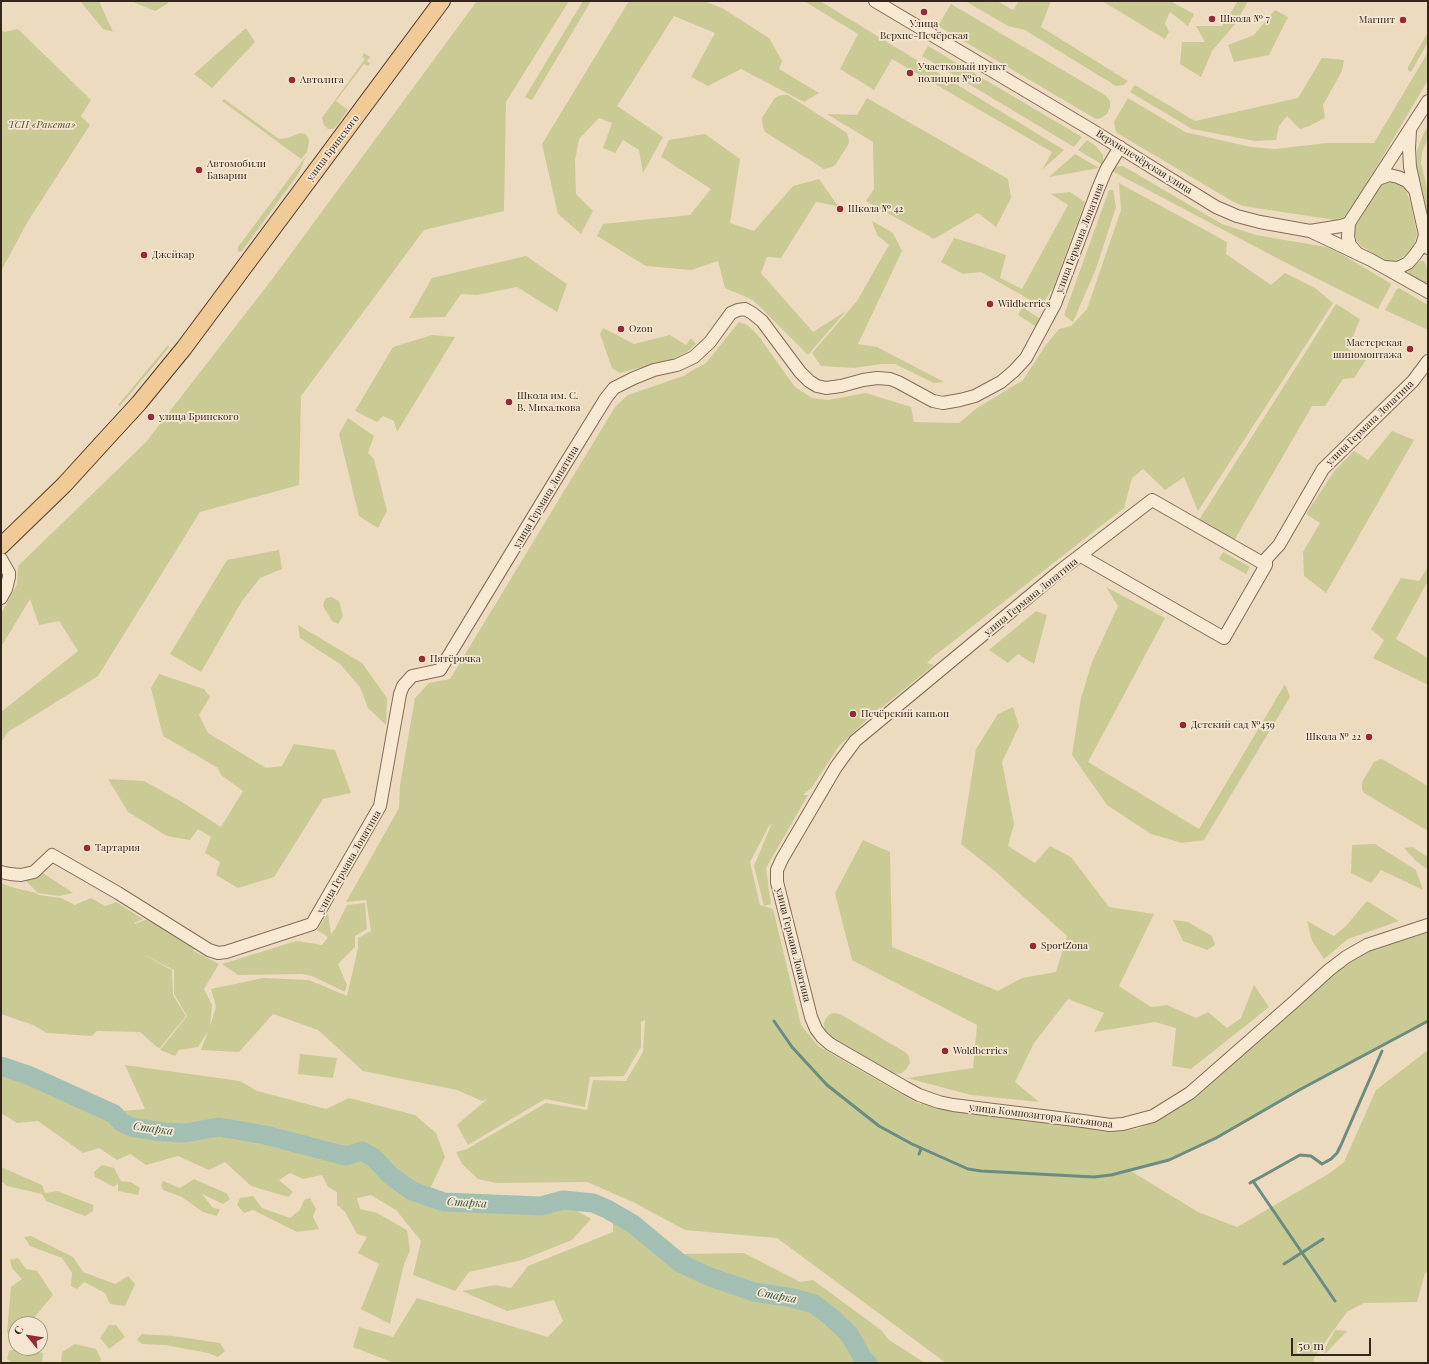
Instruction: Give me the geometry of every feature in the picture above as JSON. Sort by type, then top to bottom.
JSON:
[{"type":"main road","name":"улица Бринского","points":[[1,546],[59,490],[139,403],[184,348],[442,1]]},
{"type":"street","name":"Верхнепечёрская улица","points":[[875,1],[1120,147],[1216,207],[1237,216],[1260,222],[1310,231],[1382,266],[1428,292]]},
{"type":"street","points":[[1358,254],[1350,244],[1348,237],[1349,223],[1428,101]]},
{"type":"street","points":[[1411,129],[1409,148],[1410,167],[1428,248]]},
{"type":"street","name":"улица Германа Лопатина","points":[[1,872],[21,875],[34,872],[52,855],[118,892],[210,950],[218,953],[312,924],[380,806],[400,694],[403,686],[412,676],[440,670],[606,398],[614,388],[654,370],[677,365],[694,357],[710,342],[731,313],[746,309],[762,321],[800,372],[809,381],[817,386],[826,388],[841,386],[877,378],[890,379],[898,382],[933,401],[943,403],[975,396],[1001,382],[1026,358],[1055,304],[1098,189],[1106,170],[1120,147]]},
{"type":"street","points":[[1378,179],[1389,175],[1398,177],[1407,181],[1415,190]]},
{"type":"street","points":[[1310,231],[1341,226],[1349,223]]},
{"type":"street","points":[[1382,266],[1398,268],[1408,263],[1422,245],[1425,235]]},
{"type":"street","name":"улица Германа Лопатина","points":[[822,1037],[816,1029],[811,1017],[777,882],[777,870],[836,767],[855,742],[1061,570],[1081,556],[1224,638],[1266,565],[1266,559],[1279,545],[1323,469],[1413,381],[1428,361]]},
{"type":"street","points":[[1081,556],[1152,500],[1266,565]]},
{"type":"street","points":[[1,559],[9,573],[9,578],[6,589],[1,598]]},
{"type":"street","name":"улица Композитора Касьянова","points":[[822,1037],[830,1044],[906,1088],[919,1095],[939,1102],[1110,1125],[1123,1124],[1152,1116],[1190,1093],[1329,970],[1346,957],[1367,945],[1428,925]]},
{"type":"green space","points":[[80,1],[99,1],[113,32],[103,29]]},
{"type":"green space","points":[[131,1],[169,1],[167,4],[155,11]]},
{"type":"green space","points":[[477,1],[569,1],[506,102],[504,211],[424,230],[301,396],[299,485],[200,512],[98,676],[8,732],[1,742],[1,712],[78,651],[59,621],[39,625],[30,599],[1,647],[1,614],[17,584],[18,566],[146,442],[273,278]]},
{"type":"green space","points":[[583,1],[591,1],[532,100],[525,97]]},
{"type":"green space","points":[[629,1],[704,1],[722,8],[769,38],[782,61],[779,69],[819,93],[804,102],[741,69],[708,86],[691,77],[715,33],[674,16],[617,106],[663,137],[643,173],[639,150],[623,140],[615,153],[603,148],[612,123],[599,118],[579,139],[575,160],[576,194],[593,211],[581,234],[558,214],[542,144]]},
{"type":"green space","points":[[804,1],[820,1],[1064,150],[1042,170],[1052,152],[892,59],[874,90],[840,69],[858,34]]},
{"type":"green space","points":[[965,1],[997,1],[1013,10],[1019,1],[1051,1],[1041,27],[1128,81],[1124,85],[1116,86],[1025,30],[1008,26]]},
{"type":"green space","points":[[1102,1],[1170,1],[1194,14],[1188,26],[1170,12],[1165,23],[1169,32],[1165,39]]},
{"type":"green space","points":[[1238,1],[1248,1],[1236,23],[1212,51],[1201,77],[1180,64],[1182,42],[1205,42],[1196,26],[1222,26]]},
{"type":"green space","points":[[951,4],[1105,95],[1110,101],[1110,107],[1107,114],[1096,119],[938,26]]},
{"type":"green space","points":[[1275,10],[1288,17],[1269,55],[1234,62],[1228,45],[1254,35]]},
{"type":"green space","points":[[246,28],[255,42],[212,88],[194,74]]},
{"type":"green space","name":"ТСН «Ракета»","points":[[18,29],[91,100],[81,116],[90,125],[28,221],[1,271],[1,30],[4,32]]},
{"type":"green space","points":[[1428,32],[1428,42],[1411,72],[1408,70],[1408,67]]},
{"type":"green space","points":[[928,46],[1082,137],[1074,147],[922,56]]},
{"type":"green space","points":[[1428,52],[1428,80],[1354,205],[1344,217],[1335,220],[1243,206],[1117,133],[1115,128],[1114,122],[1128,98],[1185,132],[1251,147],[1275,149],[1327,143],[1374,143]]},
{"type":"green space","points":[[364,53],[370,57],[367,61],[370,63],[368,66],[364,64],[336,101],[348,110],[335,128],[328,129],[324,125],[322,118],[365,59],[362,57]]},
{"type":"green space","points":[[1322,58],[1344,60],[1342,71],[1323,105],[1325,118],[1300,129],[1287,116],[1279,126],[1276,140],[1255,141],[1192,129],[1130,92],[1135,85],[1195,121],[1298,98]]},
{"type":"green space","points":[[783,95],[788,95],[847,133],[849,141],[848,145],[836,164],[832,167],[824,169],[765,132],[762,118],[774,99]]},
{"type":"green space","points":[[867,98],[1008,179],[1011,198],[996,227],[978,213],[934,239],[866,201],[874,189],[873,142],[827,114],[857,115]]},
{"type":"green space","points":[[224,99],[279,139],[301,133],[305,134],[308,137],[309,142],[307,152],[301,159],[222,101]]},
{"type":"green space","points":[[1428,126],[1428,138],[1422,152],[1421,163],[1428,192],[1428,222],[1417,171],[1417,150]]},
{"type":"green space","points":[[705,134],[740,159],[730,223],[754,231],[793,186],[819,179],[838,206],[816,202],[781,258],[767,257],[761,273],[813,332],[846,311],[808,355],[753,300],[725,288],[718,261],[691,270],[646,266],[597,236],[603,224],[690,215],[711,189],[661,157],[669,140]]},
{"type":"green space","points":[[1087,140],[1096,146],[1103,155],[1103,165],[1078,150]]},
{"type":"green space","points":[[1075,154],[1099,168],[1049,177]]},
{"type":"green space","points":[[306,156],[299,173],[242,251],[239,252],[238,247]]},
{"type":"green space","points":[[1123,166],[1222,224],[1256,235],[1326,247],[1343,255],[1391,285],[1378,309],[1292,266],[1110,170]]},
{"type":"green space","points":[[1390,182],[1402,186],[1406,191],[1410,201],[1417,235],[1414,244],[1408,253],[1393,262],[1387,261],[1361,246],[1357,241],[1354,232],[1355,227],[1380,185]]},
{"type":"green space","points":[[1119,183],[1227,242],[1226,254],[1271,285],[1285,273],[1315,288],[1333,303],[1198,511],[1184,477],[1165,490],[1143,469],[1132,478],[1124,508],[933,657],[927,663],[934,665],[880,709],[879,708],[839,746],[812,787],[803,795],[808,795],[766,868],[771,904],[764,906],[754,866],[772,823],[750,862],[760,905],[773,909],[801,1025],[818,1046],[917,1103],[921,1104],[921,1102],[950,1111],[1120,1131],[1136,1129],[1155,1122],[1187,1099],[1332,974],[1349,962],[1368,951],[1428,932],[1428,1021],[1301,1089],[1216,1138],[1169,1160],[1129,1170],[1198,1212],[1237,1227],[1330,1173],[1344,1162],[1376,1090],[1428,1050],[1428,1272],[1425,1273],[1417,1302],[1364,1303],[1347,1312],[1315,1356],[1313,1361],[1316,1363],[946,1363],[777,1238],[685,1230],[633,1202],[587,1182],[496,1183],[478,1179],[462,1164],[456,1152],[467,1149],[546,1103],[587,1110],[593,1080],[626,1081],[643,1052],[645,1020],[641,1022],[641,1047],[624,1076],[590,1077],[585,1107],[545,1099],[468,1145],[457,1125],[487,1099],[482,1101],[457,1090],[363,1071],[318,1030],[273,1014],[239,1052],[201,1050],[208,1031],[198,1047],[179,1050],[175,1056],[160,1050],[187,1016],[174,994],[174,970],[138,952],[172,970],[173,995],[186,1016],[160,1048],[140,1032],[97,1031],[92,1036],[47,1033],[33,1025],[1,1014],[1,883],[39,895],[61,898],[75,905],[91,898],[105,906],[116,902],[143,919],[134,923],[135,924],[152,917],[210,946],[192,950],[219,964],[204,989],[212,1005],[210,1026],[216,1007],[211,989],[263,978],[309,980],[347,996],[358,948],[358,938],[371,931],[366,900],[346,902],[399,808],[400,785],[415,698],[429,683],[450,679],[615,407],[628,395],[686,375],[706,363],[739,322],[747,325],[762,340],[795,387],[812,398],[828,400],[866,393],[911,407],[914,422],[959,423],[977,408],[1023,380],[1045,346],[1059,329],[1071,326],[1087,309],[1121,210]]},
{"type":"green space","points":[[1109,190],[1113,190],[1116,207],[1096,269],[1073,322],[1064,315]]},
{"type":"green space","points":[[1070,192],[1085,202],[1053,288],[1041,306],[981,272],[963,274],[941,262],[954,238],[977,245],[1006,255],[1000,278],[1022,289],[1068,205],[1051,194]]},
{"type":"green space","points":[[872,221],[893,233],[902,251],[858,344],[877,347],[944,382],[934,383],[895,364],[881,364],[854,368],[821,366],[812,353],[857,301],[889,245],[877,235]]},
{"type":"green space","points":[[526,256],[567,284],[557,312],[517,287],[477,295],[461,294],[445,317],[409,318],[432,278]]},
{"type":"green space","points":[[1420,261],[1424,261],[1428,271],[1428,285],[1409,274],[1408,271]]},
{"type":"green space","points":[[1399,288],[1428,305],[1428,330],[1385,310]]},
{"type":"green space","points":[[1336,304],[1360,319],[1348,349],[1366,360],[1354,378],[1343,379],[1325,406],[1312,406],[1232,544],[1197,523]]},
{"type":"green space","points":[[1022,307],[1039,318],[1041,321],[1038,328],[1018,315]]},
{"type":"green space","points":[[603,328],[634,344],[670,335],[686,345],[691,338],[696,344],[687,352],[672,359],[620,373],[612,368],[600,334]]},
{"type":"green space","points":[[432,335],[455,337],[397,432],[394,421],[383,416],[377,422],[355,411],[393,347]]},
{"type":"green space","points":[[168,345],[169,347],[157,362],[120,406],[118,405]]},
{"type":"green space","points":[[348,418],[374,436],[368,453],[374,459],[387,511],[378,528],[359,516],[339,434]]},
{"type":"green space","points":[[1392,431],[1414,440],[1326,593],[1304,576],[1303,552],[1320,523],[1306,514],[1335,470],[1354,451],[1368,460]]},
{"type":"green space","points":[[279,550],[282,569],[260,578],[242,601],[201,672],[170,654],[227,560]]},
{"type":"green space","points":[[1223,552],[1250,567],[1246,574],[1219,559]]},
{"type":"green space","points":[[1428,567],[1428,581],[1396,639],[1428,658],[1428,685],[1373,658],[1384,640],[1371,629],[1401,578],[1419,581]]},
{"type":"green space","points":[[1106,587],[1165,618],[1088,762],[1199,829],[1285,684],[1290,697],[1204,840],[1182,843],[1151,834],[1107,805],[1072,755],[1081,698],[1092,662],[1118,606]]},
{"type":"green space","points":[[331,597],[339,601],[343,616],[338,624],[332,621],[323,606],[326,598]]},
{"type":"green space","points":[[1036,611],[1047,615],[1034,664],[1018,654],[1008,663],[989,650]]},
{"type":"green space","points":[[298,625],[362,663],[387,698],[386,725],[368,708],[360,687],[340,664],[300,638]]},
{"type":"green space","points":[[159,674],[204,689],[210,697],[199,715],[208,733],[266,768],[282,766],[294,744],[335,750],[351,793],[323,799],[274,877],[238,888],[216,875],[220,862],[205,853],[211,837],[198,829],[190,840],[167,836],[128,812],[108,779],[144,781],[182,802],[221,827],[243,791],[221,775],[218,768],[163,736],[151,688]]},
{"type":"green space","points":[[1013,707],[1019,726],[1002,762],[1014,824],[1008,846],[1035,863],[1050,846],[1071,857],[1109,907],[1154,914],[1119,986],[1151,1007],[1167,1005],[1196,1018],[1208,1012],[1227,1028],[1241,1018],[1254,985],[1269,1007],[1191,1069],[1172,1066],[1176,1028],[1155,1022],[1094,1032],[1104,1013],[1068,999],[1034,1043],[1015,1082],[1039,1102],[971,1095],[907,1078],[973,1068],[977,1025],[852,960],[835,893],[863,840],[890,852],[892,947],[998,991],[1022,978],[1056,972],[1067,936],[996,872],[961,844],[976,749],[998,714]]},
{"type":"green space","points":[[1380,759],[1428,786],[1428,831],[1364,793],[1362,789],[1362,782],[1374,762]]},
{"type":"green space","points":[[1375,844],[1416,870],[1423,890],[1381,870],[1371,883],[1351,873],[1352,845]]},
{"type":"green space","points":[[1412,847],[1428,857],[1428,870],[1416,861],[1404,848]]},
{"type":"green space","points":[[28,871],[40,871],[73,893],[59,896],[38,893],[27,882]]},
{"type":"green space","points":[[1367,901],[1399,921],[1348,939],[1324,959],[1312,941],[1307,921],[1334,936],[1346,926]]},
{"type":"green space","points":[[365,903],[367,929],[355,936],[355,947],[338,964],[347,985],[345,992],[312,976],[302,974],[238,975],[222,964],[296,941],[322,945],[328,937],[317,930],[328,913],[331,934],[347,905]]},
{"type":"green space","points":[[1173,920],[1188,922],[1212,936],[1215,945],[1207,950],[1183,941]]},
{"type":"green space","points":[[830,1014],[840,1014],[905,1052],[909,1056],[910,1063],[907,1068],[902,1073],[892,1073],[833,1040],[825,1032],[824,1023]]},
{"type":"green space","points":[[300,1054],[337,1058],[333,1078],[298,1074]]},
{"type":"green space","points":[[1,1061],[27,1066],[123,1111],[145,1109],[125,1065],[240,1081],[257,1091],[326,1109],[349,1098],[415,1115],[436,1133],[445,1157],[430,1189],[469,1199],[565,1204],[591,1219],[572,1240],[522,1260],[469,1272],[455,1291],[413,1275],[421,1241],[396,1210],[371,1195],[357,1198],[360,1209],[377,1213],[407,1230],[410,1250],[404,1264],[390,1324],[361,1309],[379,1264],[358,1253],[367,1237],[357,1234],[345,1212],[337,1205],[337,1192],[328,1187],[322,1175],[303,1179],[290,1173],[279,1180],[293,1192],[288,1197],[251,1186],[225,1162],[209,1170],[178,1156],[146,1165],[130,1154],[117,1160],[99,1148],[83,1153],[38,1121],[17,1123],[3,1114],[1,1115]]},
{"type":"green space","points":[[102,1165],[114,1168],[121,1181],[131,1182],[140,1188],[138,1195],[118,1191],[118,1183],[114,1187],[95,1177],[94,1172]]},
{"type":"green space","points":[[1,1167],[42,1185],[45,1193],[57,1191],[93,1205],[93,1211],[85,1216],[46,1201],[42,1194],[7,1186],[1,1181]]},
{"type":"green space","points":[[194,1179],[226,1193],[230,1199],[223,1204],[202,1194],[213,1208],[220,1209],[217,1216],[203,1212],[182,1197],[163,1190],[161,1185],[163,1181],[180,1188]]},
{"type":"green space","points":[[253,1196],[262,1208],[290,1218],[300,1210],[304,1200],[310,1198],[316,1209],[313,1217],[319,1229],[297,1232],[253,1210],[244,1213],[237,1205],[240,1198]]},
{"type":"green space","points":[[613,1217],[651,1244],[682,1254],[744,1253],[800,1282],[813,1280],[881,1330],[889,1340],[925,1363],[875,1363],[866,1356],[852,1330],[817,1302],[799,1297],[802,1305],[820,1313],[850,1345],[864,1363],[394,1363],[353,1347],[359,1327],[393,1337],[417,1298],[548,1337],[563,1321],[554,1300],[507,1311],[462,1291],[495,1285],[511,1288],[528,1266],[613,1232]]},
{"type":"green space","points":[[31,1236],[73,1257],[83,1272],[115,1284],[128,1276],[135,1284],[125,1306],[110,1304],[105,1293],[84,1282],[77,1289],[71,1286],[72,1273],[62,1258],[30,1246],[24,1237]]},
{"type":"green space","points":[[18,1258],[26,1269],[37,1271],[53,1295],[36,1316],[8,1316],[11,1287],[22,1279],[12,1268],[10,1260]]},
{"type":"green space","points":[[109,1325],[116,1325],[125,1337],[109,1349],[100,1338]]},
{"type":"green space","points":[[1335,1330],[1347,1331],[1326,1353],[1323,1352]]},
{"type":"green space","points":[[142,1334],[173,1336],[220,1343],[225,1351],[218,1357],[208,1353],[165,1345],[142,1344],[137,1340]]},
{"type":"green space","points":[[75,1344],[96,1349],[101,1359],[100,1363],[61,1363],[62,1352]]},
{"type":"green space","points":[[8,1355],[43,1356],[42,1363],[13,1363],[7,1359]]},
{"type":"waterway","points":[[774,1021],[792,1047],[827,1085],[879,1126],[912,1144],[968,1169],[1094,1177],[1111,1175],[1169,1160],[1216,1138],[1301,1089],[1428,1021]]},
{"type":"waterway","points":[[1250,1183],[1300,1155],[1311,1156],[1322,1164],[1331,1159],[1337,1153],[1341,1145],[1382,1051]]},
{"type":"waterway","name":"Старка","points":[[1,1066],[28,1075],[114,1114],[121,1122],[131,1127],[163,1132],[185,1133],[219,1127],[265,1135],[346,1156],[362,1151],[374,1158],[391,1176],[412,1191],[444,1202],[541,1206],[563,1200],[593,1203],[633,1224],[680,1263],[710,1277],[754,1292],[793,1298],[814,1304],[849,1334],[864,1360],[868,1363]]},
{"type":"waterway","points":[[919,1154],[921,1149]]},
{"type":"waterway","points":[[1253,1181],[1335,1301]]},
{"type":"waterway","points":[[1284,1264],[1323,1239]]},
{"type":"place","name":"Улица Верхне-Печёрская","points":[[924,12]]},
{"type":"place","name":"Школа № 7","points":[[1212,19]]},
{"type":"place","name":"Магнит","points":[[1403,20]]},
{"type":"place","name":"Участковый пункт полиции №10","points":[[910,73]]},
{"type":"place","name":"Автолига","points":[[292,80]]},
{"type":"place","name":"Автомобили Баварии","points":[[199,170]]},
{"type":"place","name":"Школа № 42","points":[[840,209]]},
{"type":"place","name":"Джейкар","points":[[144,255]]},
{"type":"place","name":"Wildberries","points":[[990,304]]},
{"type":"place","name":"Ozon","points":[[621,329]]},
{"type":"place","name":"Мастерская шиномонтажа","points":[[1410,349]]},
{"type":"place","name":"Школа им. С. В. Михалкова","points":[[509,402]]},
{"type":"place","name":"улица Бринского","points":[[151,417]]},
{"type":"place","name":"Пятёрочка","points":[[422,659]]},
{"type":"place","name":"Печёрский каньон","points":[[853,714]]},
{"type":"place","name":"Детский сад №459","points":[[1183,725]]},
{"type":"place","name":"Школа № 22","points":[[1369,737]]},
{"type":"place","name":"Тартария","points":[[87,848]]},
{"type":"place","name":"SportZona","points":[[1033,946]]},
{"type":"place","name":"Woldberries","points":[[945,1051]]}]
